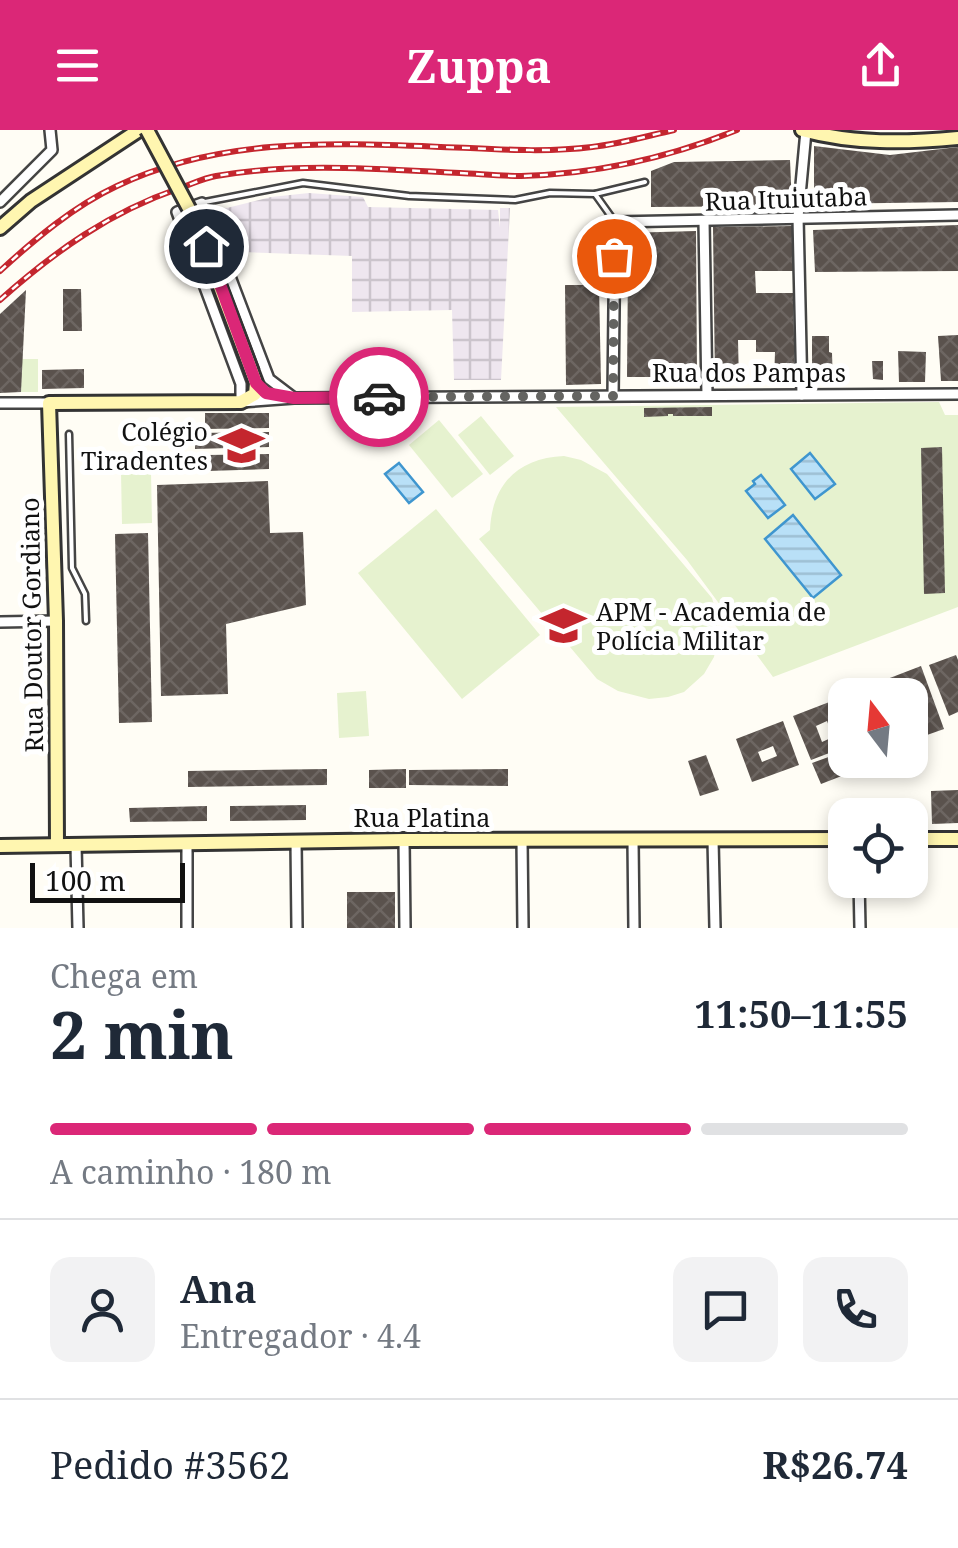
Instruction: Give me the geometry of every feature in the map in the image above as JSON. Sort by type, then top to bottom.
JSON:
[{"type":"street","points":[[0,202],[52,150],[50,130]]},
{"type":"street","points":[[0,228],[31,201],[139,130]]},
{"type":"street","points":[[147,130],[194,218],[254,377],[266,393],[294,398]]},
{"type":"street","points":[[802,395],[798,217],[804,131],[905,143],[958,138]]},
{"type":"street","points":[[242,402],[241,384],[177,212],[202,203],[269,379],[294,398]]},
{"type":"street","name":"Rua Ituiutaba","points":[[615,222],[958,215]]},
{"type":"street","points":[[704,221],[707,396]]},
{"type":"street","points":[[613,396],[615,222]]},
{"type":"street","points":[[242,402],[254,394],[254,377]]},
{"type":"street","name":"Rua dos Pampas","points":[[0,403],[958,394]]},
{"type":"street","name":"Rua Doutor Gordiano","points":[[49,403],[58,845]]},
{"type":"street","points":[[0,622],[56,621]]},
{"type":"street","points":[[928,839],[958,838]]},
{"type":"street","name":"Rua Platina","points":[[0,846],[828,839]]},
{"type":"street","points":[[404,840],[405,928]]},
{"type":"street","points":[[522,840],[523,928]]},
{"type":"street","points":[[633,840],[634,928]]},
{"type":"street","points":[[713,840],[714,928]]},
{"type":"street","points":[[296,841],[297,928]]},
{"type":"street","points":[[187,843],[187,928]]},
{"type":"street","points":[[76,845],[78,928]]},
{"type":"street","points":[[859,898],[860,928]]},
{"type":"lane","points":[[202,203],[303,183],[409,196],[515,200],[550,193],[595,194],[646,182]]},
{"type":"lane","points":[[595,194],[615,222]]},
{"type":"lane","points":[[69,434],[72,568],[85,594],[86,621]]},
{"type":"shaded area","points":[[309,193],[363,197],[368,207],[498,210],[500,228],[500,208],[510,208],[501,380],[454,380],[452,310],[352,312],[352,256],[241,252],[223,209],[271,197]]},
{"type":"green space","points":[[22,359],[38,359],[38,392],[21,392]]},
{"type":"green space","points":[[939,402],[945,415],[958,415],[958,607],[773,677],[687,560],[556,407]]},
{"type":"green space","points":[[481,416],[514,456],[490,475],[458,435]]},
{"type":"green space","points":[[439,420],[483,474],[452,498],[409,445]]},
{"type":"green space","points":[[564,456],[607,474],[712,598],[718,637],[714,657],[704,674],[684,692],[649,699],[618,691],[597,679],[479,539],[490,530],[496,499],[510,476],[533,462]]},
{"type":"green space","points":[[121,472],[151,472],[152,523],[122,524]]},
{"type":"green space","points":[[436,509],[540,635],[462,699],[358,573]]},
{"type":"green space","points":[[366,691],[369,736],[339,738],[337,693]]},
{"type":"water","points":[[810,453],[835,484],[815,499],[791,469]]},
{"type":"water","points":[[399,463],[423,492],[409,503],[385,474]]},
{"type":"water","points":[[761,475],[785,505],[768,518],[746,491]]},
{"type":"water","points":[[793,515],[841,575],[813,598],[765,539]]},
{"type":"building","points":[[814,146],[890,155],[958,147],[958,202],[814,204]]},
{"type":"building","points":[[790,160],[792,206],[651,207],[651,171],[674,162]]},
{"type":"building","points":[[958,225],[958,271],[815,272],[813,230]]},
{"type":"building","points":[[792,226],[793,271],[755,271],[756,293],[793,293],[795,382],[774,382],[775,352],[756,352],[756,340],[738,340],[739,383],[715,383],[713,227]]},
{"type":"building","points":[[696,231],[697,377],[627,377],[625,233]]},
{"type":"building","points":[[565,285],[599,285],[601,384],[566,385]]},
{"type":"building","points":[[63,289],[81,289],[82,331],[63,331]]},
{"type":"building","points":[[26,290],[21,392],[0,393],[0,314]]},
{"type":"building","points":[[958,335],[958,381],[941,381],[938,336]]},
{"type":"building","points":[[812,336],[829,336],[833,384],[812,384]]},
{"type":"building","points":[[898,351],[926,352],[925,382],[899,382]]},
{"type":"building","points":[[872,361],[883,361],[883,380],[873,379]]},
{"type":"building","points":[[84,369],[84,388],[42,389],[42,370]]},
{"type":"building","points":[[712,407],[712,416],[644,417],[644,408]]},
{"type":"building","points":[[205,413],[269,413],[269,428],[205,429]]},
{"type":"building","points":[[269,432],[269,447],[195,449],[195,433]]},
{"type":"building","points":[[942,447],[945,593],[924,594],[921,448]]},
{"type":"building","points":[[269,454],[269,469],[207,471],[207,455]]},
{"type":"building","points":[[268,481],[270,533],[303,532],[306,605],[226,624],[228,694],[161,696],[157,485]]},
{"type":"building","points":[[148,533],[152,722],[119,723],[115,534]]},
{"type":"building","points":[[956,655],[958,712],[949,716],[929,665]]},
{"type":"building","points":[[921,666],[925,678],[890,678]]},
{"type":"building","points":[[928,685],[944,729],[928,735]]},
{"type":"building","points":[[828,703],[828,724],[816,726],[822,742],[828,739],[828,754],[811,760],[793,716]]},
{"type":"building","points":[[783,721],[799,765],[752,782],[736,739]],"holes":[[[773,746],[777,756],[762,762],[758,752]]]},
{"type":"building","points":[[706,755],[719,790],[700,796],[688,761]]},
{"type":"building","points":[[828,757],[828,778],[836,778],[821,784],[812,763]]},
{"type":"building","points":[[327,769],[327,785],[188,787],[188,771]]},
{"type":"building","points":[[406,769],[406,788],[369,788],[369,770]]},
{"type":"building","points":[[508,769],[508,786],[409,785],[409,770]]},
{"type":"building","points":[[958,790],[958,823],[932,824],[931,791]]},
{"type":"building","points":[[306,805],[306,820],[230,821],[230,806]]},
{"type":"building","points":[[207,806],[207,821],[130,822],[129,808]]},
{"type":"building","points":[[347,892],[395,892],[395,928],[347,928]]},
{"type":"railway","points":[[0,271],[56,224],[101,194],[159,169],[202,157],[335,144],[562,150],[613,144],[674,130]]},
{"type":"railway","points":[[0,300],[41,265],[107,221],[154,198],[212,177],[307,168],[549,175],[631,163],[737,130]]},
{"type":"way so far","points":[[379,397],[613,396],[614,256]]},
{"type":"place","name":"Colégio Tiradentes","points":[[241,446]]},
{"type":"place","name":"APM - Academia de Polícia Militar","points":[[563,626]]},
{"type":"route","points":[[206,246],[256,383],[266,393],[294,398],[379,397]]}]
